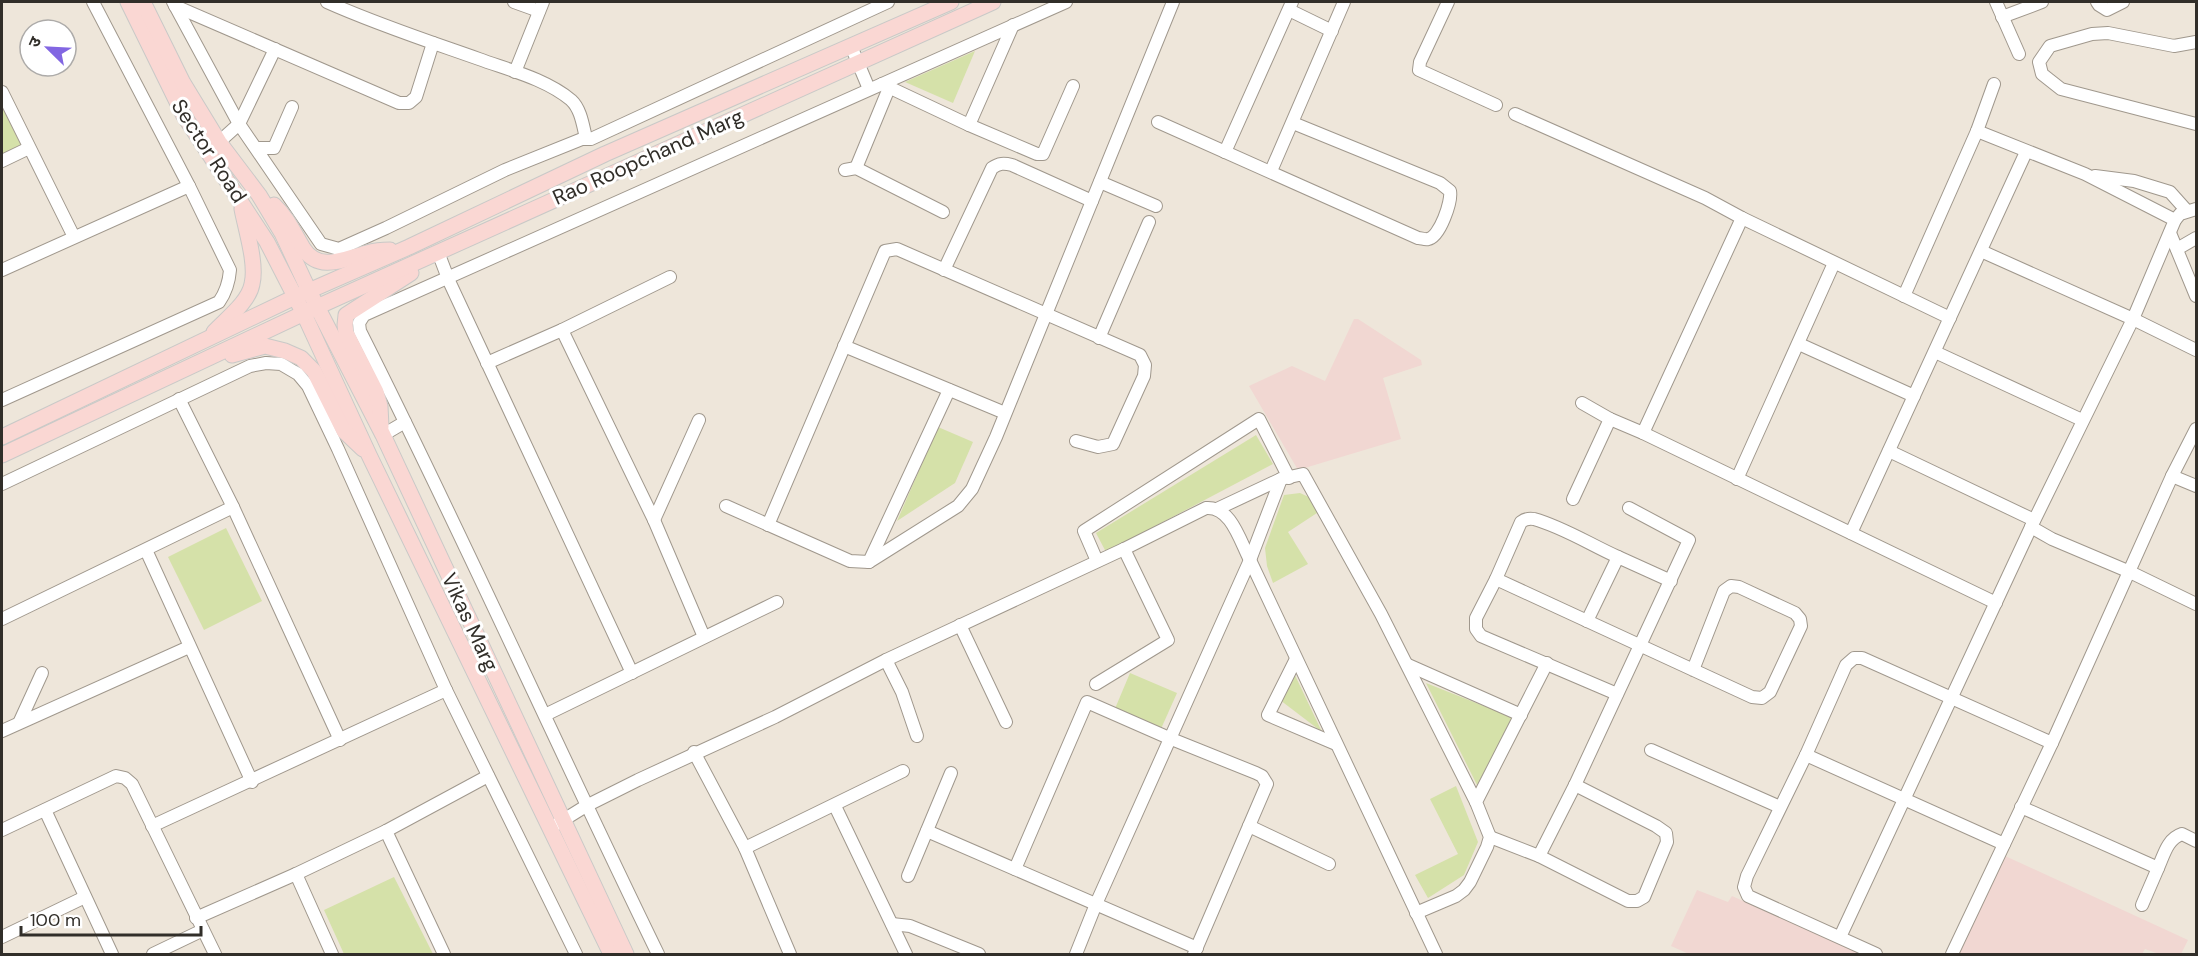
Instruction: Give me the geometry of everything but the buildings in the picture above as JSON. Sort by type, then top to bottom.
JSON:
[{"type":"main road","name":"Sector Road","points":[[128,2],[183,114],[302,294]]},
{"type":"main road","name":"Sector Road","points":[[143,2],[183,84],[219,142],[259,195],[282,233],[302,294]]},
{"type":"main road","name":"Rao Roopchand Marg","points":[[2,437],[302,294],[409,247],[605,154],[951,2]]},
{"type":"main road","name":"Rao Roopchand Marg","points":[[201,362],[438,252],[993,2]]},
{"type":"main road","points":[[259,195],[276,206],[291,224],[305,250],[316,261],[336,263],[367,253],[409,247]]},
{"type":"main road","points":[[205,340],[236,309],[252,285],[250,252],[240,199]]},
{"type":"main road","points":[[382,433],[380,406],[376,392],[346,333],[346,315],[408,275],[423,259]]},
{"type":"main road","name":"Vikas Marg","points":[[302,294],[382,433],[557,824],[611,954]]},
{"type":"main road","name":"Vikas Marg","points":[[311,310],[369,455],[557,824],[626,954]]},
{"type":"main road","points":[[2,455],[201,362],[265,346],[301,358],[314,371],[344,431],[369,455]]},
{"type":"street","points":[[2,400],[219,302],[230,280],[230,270],[189,186],[93,2]]},
{"type":"street","points":[[327,2],[344,5],[433,43],[555,89],[573,102],[581,115],[589,139],[605,154]]},
{"type":"street","points":[[514,2],[541,6],[515,72]]},
{"type":"street","points":[[175,3],[239,124],[321,244],[339,249],[505,170],[589,139],[888,2]]},
{"type":"street","points":[[658,954],[360,331],[359,323],[364,315],[618,207],[869,89],[885,86],[1066,2]]},
{"type":"street","points":[[726,506],[850,561],[869,562],[958,506],[966,497],[996,437],[1173,2]]},
{"type":"street","points":[[1271,171],[1344,2]]},
{"type":"street","points":[[1448,2],[1420,62],[1419,70],[1496,105]]},
{"type":"street","points":[[1996,2],[2019,54]]},
{"type":"street","points":[[2002,17],[2042,2]]},
{"type":"street","points":[[2097,2],[2107,10],[2123,2]]},
{"type":"street","points":[[175,3],[399,103],[409,103],[416,97],[433,43]]},
{"type":"street","points":[[1225,152],[1291,6],[1332,31]]},
{"type":"street","points":[[969,124],[1013,26]]},
{"type":"street","points":[[2195,46],[2174,46],[2108,33],[2092,34],[2050,46],[2039,62],[2042,74],[2061,89],[2196,124]]},
{"type":"street","points":[[851,46],[869,89]]},
{"type":"street","points":[[219,142],[239,124],[275,49]]},
{"type":"street","points":[[1904,296],[1977,131],[1994,84]]},
{"type":"street","points":[[885,86],[1037,154],[1043,154],[1072,86]]},
{"type":"street","points":[[885,86],[851,169],[943,212]]},
{"type":"street","points":[[2,92],[74,237]]},
{"type":"street","points":[[256,148],[273,148],[292,106]]},
{"type":"street","points":[[1515,114],[1705,198],[1950,318]]},
{"type":"street","points":[[1158,122],[1418,238],[1429,239],[1436,234],[1451,199],[1450,191],[1440,183],[1293,123]]},
{"type":"street","points":[[1977,131],[2085,174],[2175,220]]},
{"type":"street","points":[[2,161],[29,148]]},
{"type":"street","points":[[1851,533],[2026,152]]},
{"type":"street","points":[[944,270],[992,168],[997,164],[1012,165],[1092,201]]},
{"type":"street","points":[[2085,174],[2134,181],[2161,189],[2192,210]]},
{"type":"street","points":[[1100,182],[1156,206]]},
{"type":"street","points":[[2,270],[189,186]]},
{"type":"street","points":[[1840,938],[2032,524],[2133,319],[2175,220],[2180,214],[2192,210]]},
{"type":"street","points":[[1643,433],[1742,218]]},
{"type":"street","points":[[1099,338],[1149,222]]},
{"type":"street","points":[[2170,233],[2196,296]]},
{"type":"street","points":[[2178,249],[2196,238]]},
{"type":"street","points":[[768,525],[885,251],[897,249],[1140,355],[1145,365],[1144,376],[1113,444],[1098,447],[1076,441]]},
{"type":"street","points":[[1981,251],[2133,319],[2196,350]]},
{"type":"street","points":[[438,252],[487,363],[632,673]]},
{"type":"street","points":[[1737,479],[1834,263]]},
{"type":"street","points":[[487,363],[562,330],[670,277]]},
{"type":"street","points":[[562,330],[654,520],[704,637]]},
{"type":"street","points":[[1799,344],[1914,396]]},
{"type":"street","points":[[844,346],[1005,413]]},
{"type":"street","points":[[1935,352],[2082,420]]},
{"type":"street","points":[[2,484],[238,371],[266,363],[281,364],[302,378],[338,449],[446,690],[576,954]]},
{"type":"street","points":[[869,562],[949,390]]},
{"type":"street","points":[[178,399],[233,507],[340,740]]},
{"type":"street","points":[[1581,403],[1610,419],[1996,603]]},
{"type":"street","points":[[1076,954],[1285,478],[1259,419],[1084,531],[1097,561]]},
{"type":"street","points":[[1573,499],[1610,419]]},
{"type":"street","points":[[654,520],[699,420]]},
{"type":"street","points":[[382,433],[405,422]]},
{"type":"street","points":[[1952,954],[2052,743],[2172,476],[2196,429]]},
{"type":"street","points":[[1889,451],[2032,524],[2052,539],[2130,572],[2196,604]]},
{"type":"street","points":[[557,824],[586,806],[694,752],[774,717],[886,660],[1124,549],[1206,508],[1218,509],[1285,478],[1303,474],[1408,665],[1476,801],[1490,837],[1484,854],[1464,890],[1416,913]]},
{"type":"street","points":[[2172,476],[2196,486]]},
{"type":"street","points":[[2,619],[233,507]]},
{"type":"street","points":[[1539,856],[1641,646],[1689,540],[1629,508]]},
{"type":"street","points":[[1218,509],[1228,517],[1250,560],[1436,954]]},
{"type":"street","points":[[1617,694],[1481,636],[1476,629],[1476,618],[1521,522],[1534,519],[1671,581]]},
{"type":"street","points":[[1096,684],[1168,640],[1124,549]]},
{"type":"street","points":[[146,550],[252,782]]},
{"type":"street","points":[[1587,621],[1618,557]]},
{"type":"street","points":[[1496,579],[1693,670],[1752,697],[1762,698],[1770,692],[1801,626],[1800,619],[1795,613],[1739,586],[1731,586],[1724,591],[1693,670]]},
{"type":"street","points":[[545,715],[777,602]]},
{"type":"street","points":[[960,625],[1006,722]]},
{"type":"street","points":[[2,731],[189,646]]},
{"type":"street","points":[[1876,954],[1748,896],[1744,887],[1747,876],[1846,665],[1854,658],[1862,658],[2052,743]]},
{"type":"street","points":[[1296,659],[1268,715],[1336,744]]},
{"type":"street","points":[[886,660],[902,692],[917,736]]},
{"type":"street","points":[[1476,801],[1547,663]]},
{"type":"street","points":[[1408,665],[1521,715]]},
{"type":"street","points":[[20,722],[42,673]]},
{"type":"street","points":[[152,826],[252,782],[446,690]]},
{"type":"street","points":[[927,831],[1096,904],[1195,951],[1267,784],[1262,776],[1088,702],[1015,869]]},
{"type":"street","points":[[1651,750],[1780,807]]},
{"type":"street","points":[[694,752],[745,848],[790,954]]},
{"type":"street","points":[[1806,754],[2004,844]]},
{"type":"street","points":[[745,848],[903,771]]},
{"type":"street","points":[[908,876],[951,773]]},
{"type":"street","points":[[2,830],[116,776],[125,778],[132,784],[214,954]]},
{"type":"street","points":[[196,918],[386,831],[488,776]]},
{"type":"street","points":[[1490,837],[1539,856],[1629,901],[1637,901],[1644,897],[1667,842],[1666,833],[1575,785]]},
{"type":"street","points":[[835,806],[906,954]]},
{"type":"street","points":[[2021,807],[2158,868]]},
{"type":"street","points":[[45,810],[112,954]]},
{"type":"street","points":[[1249,826],[1329,864]]},
{"type":"street","points":[[386,831],[444,954]]},
{"type":"street","points":[[2142,905],[2170,841],[2182,834],[2196,841]]},
{"type":"street","points":[[296,874],[332,954]]},
{"type":"street","points":[[2,937],[85,897]]},
{"type":"street","points":[[892,924],[910,926],[979,954]]},
{"type":"street","points":[[153,954],[203,930]]},
{"type":"shaded area","points":[[1354,319],[1358,319],[1421,360],[1422,365],[1383,378],[1401,439],[1298,470],[1249,386],[1292,366],[1325,381]]},
{"type":"shaded area","points":[[2003,855],[2188,940],[2181,954],[2159,954],[2145,949],[2142,954],[1955,954]]},
{"type":"shaded area","points":[[1697,890],[1728,902],[1732,896],[1862,954],[1689,954],[1671,946]]},
{"type":"green space","points":[[975,51],[953,103],[905,82]]},
{"type":"green space","points":[[2,106],[21,145],[2,155]]},
{"type":"green space","points":[[938,427],[973,442],[955,483],[897,521]]},
{"type":"green space","points":[[1256,435],[1273,464],[1106,552],[1096,533]]},
{"type":"green space","points":[[1300,493],[1313,499],[1320,511],[1288,532],[1308,564],[1273,583],[1267,566],[1265,548],[1284,495]]},
{"type":"green space","points":[[226,528],[262,601],[204,630],[168,557]]},
{"type":"green space","points":[[1293,671],[1322,732],[1280,700]]},
{"type":"green space","points":[[1130,673],[1177,693],[1160,731],[1114,711]]},
{"type":"green space","points":[[1426,683],[1514,718],[1477,785]]},
{"type":"green space","points":[[1456,786],[1478,842],[1464,875],[1428,898],[1415,875],[1458,854],[1430,799]]},
{"type":"green space","points":[[394,877],[433,954],[344,954],[324,910]]}]
